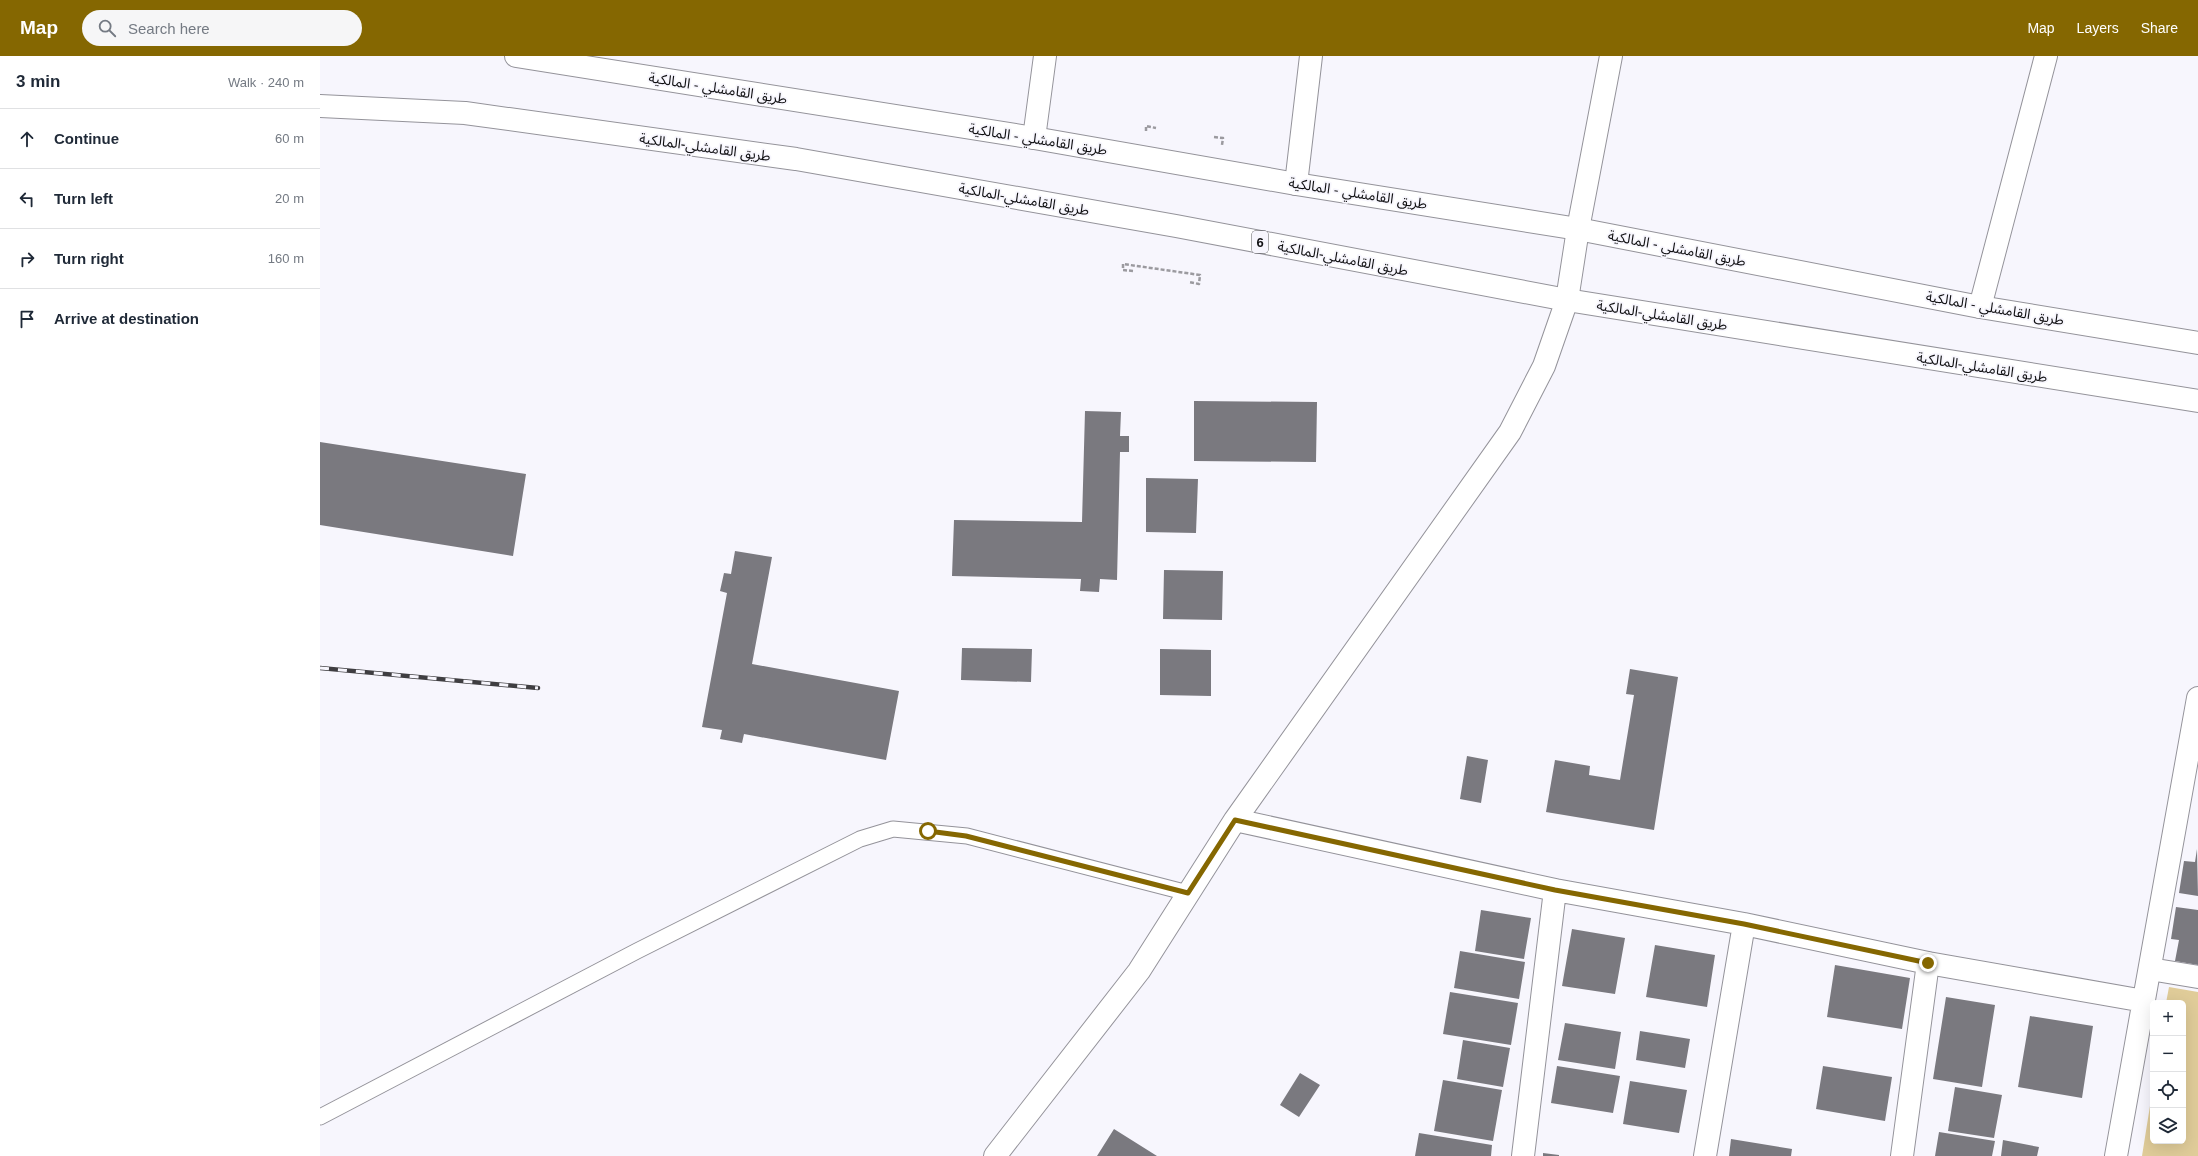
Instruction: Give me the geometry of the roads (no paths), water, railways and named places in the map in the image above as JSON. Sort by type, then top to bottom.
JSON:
[{"type":"main road","name":"طريق القامشلي - المالكية","points":[[516,56],[1034,138],[1296,184],[1578,229],[1980,307],[2198,343]]},
{"type":"main road","points":[[1034,138],[1045,56]]},
{"type":"main road","points":[[1296,184],[1311,56]]},
{"type":"main road","points":[[995,1156],[1140,971],[1235,820],[1510,432],[1544,366],[1567,300],[1578,229],[1611,56]]},
{"type":"main road","points":[[1980,307],[2046,56]]},
{"type":"main road","name":"طريق القامشلي-المالكية","points":[[320,106],[465,113],[796,159],[1176,226],[1567,300],[2198,402]]},
{"type":"main road","points":[[2116,1156],[2150,969],[2189,803],[2198,698]]},
{"type":"main road","points":[[1235,820],[1555,890],[1744,924],[1928,963],[2144,1001]]},
{"type":"main road","points":[[1523,1156],[1555,890]]},
{"type":"main road","points":[[1705,1156],[1744,924]]},
{"type":"main road","points":[[1902,1156],[1928,963]]},
{"type":"main road","points":[[2150,969],[2198,977]]},
{"type":"lane","points":[[320,1117],[860,838],[893,829],[966,836],[1188,893]]},
{"type":"railway","points":[[320,668],[538,688]]}]
